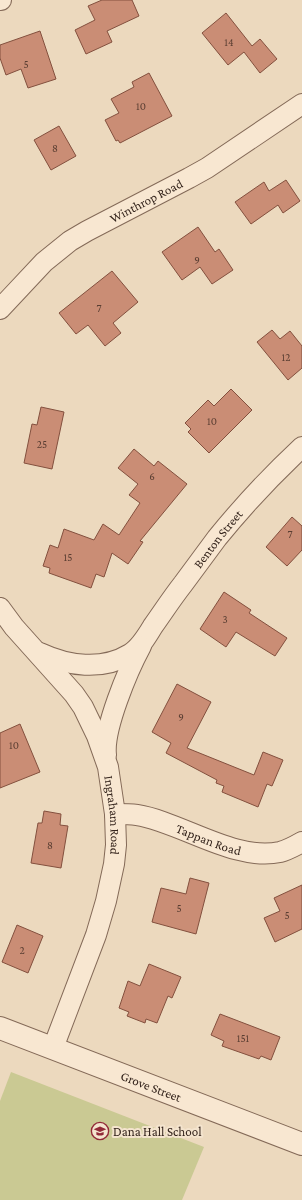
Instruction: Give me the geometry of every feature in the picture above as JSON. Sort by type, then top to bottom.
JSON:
[{"type":"street","name":"Winthrop Road","points":[[0,309],[44,262],[70,241],[207,168],[302,104]]},
{"type":"street","name":"Benton Street","points":[[35,650],[60,661],[87,665],[115,661],[131,653],[144,639],[218,537],[268,481],[302,447]]},
{"type":"street","name":"Ingraham Road","points":[[0,608],[14,627],[74,694],[83,708],[100,743],[108,767],[116,814],[114,864],[106,901],[96,935],[53,1048]]},
{"type":"street","name":"Benton Street","points":[[108,767],[106,752],[107,737],[111,722],[130,668],[144,639]]},
{"type":"street","name":"Tappan Road","points":[[116,814],[146,817],[221,844],[250,852],[266,854],[280,852],[302,842]]},
{"type":"street","name":"Grove Street","points":[[0,1028],[302,1144]]},
{"type":"shaded area","name":"Dana Hall School","points":[[11,1072],[204,1147],[182,1200],[0,1200],[0,1101]]},
{"type":"building","points":[[102,0],[132,0],[139,16],[107,31],[112,42],[86,54],[75,30],[95,20],[88,6]]},
{"type":"building","points":[[226,13],[252,46],[260,39],[277,59],[260,73],[244,52],[228,65],[202,33]]},
{"type":"building","points":[[40,31],[56,79],[28,88],[21,69],[6,75],[0,58],[0,45]]},
{"type":"building","points":[[149,73],[172,116],[120,143],[118,140],[116,141],[105,120],[119,113],[111,99],[134,87],[132,82]]},
{"type":"building","points":[[59,126],[76,156],[51,170],[34,140]]},
{"type":"building","points":[[286,180],[300,201],[283,213],[278,205],[251,224],[235,202],[264,182],[269,191]]},
{"type":"building","points":[[198,227],[215,252],[219,249],[233,270],[212,284],[200,267],[182,280],[162,252]]},
{"type":"building","points":[[112,271],[138,302],[113,323],[121,333],[105,346],[88,325],[76,334],[59,313]]},
{"type":"building","points":[[272,330],[280,339],[290,331],[302,346],[302,368],[288,380],[257,342]]},
{"type":"building","points":[[231,389],[252,410],[209,453],[188,432],[191,429],[185,423],[208,400],[214,406]]},
{"type":"building","points":[[41,407],[64,412],[52,469],[24,463],[32,424],[37,425]]},
{"type":"building","points":[[134,449],[154,466],[158,461],[187,484],[140,541],[143,542],[128,564],[112,553],[104,577],[96,574],[91,588],[49,573],[50,568],[43,566],[50,545],[58,548],[64,529],[94,540],[103,524],[119,535],[140,503],[129,495],[138,484],[118,468]]},
{"type":"building","points":[[292,517],[302,526],[302,550],[287,566],[266,547]]},
{"type":"building","points":[[224,592],[251,610],[249,613],[287,638],[275,656],[236,632],[226,647],[200,629]]},
{"type":"building","points":[[177,684],[211,702],[187,748],[254,775],[263,752],[283,760],[272,786],[267,784],[258,807],[222,792],[224,786],[216,783],[217,780],[166,753],[171,743],[152,732]]},
{"type":"building","points":[[20,724],[40,772],[0,788],[0,733]]},
{"type":"building","points":[[44,811],[61,814],[60,825],[68,826],[61,868],[31,863],[38,823],[42,823]]},
{"type":"building","points":[[190,878],[209,883],[196,934],[152,922],[161,888],[186,894]]},
{"type":"building","points":[[302,885],[302,929],[275,942],[264,918],[280,911],[274,898]]},
{"type":"building","points":[[17,925],[43,936],[28,973],[2,962]]},
{"type":"building","points":[[149,964],[181,977],[172,998],[168,996],[157,1023],[146,1019],[145,1023],[127,1016],[129,1012],[119,1008],[128,981],[140,986]]},
{"type":"building","points":[[220,1014],[280,1037],[271,1060],[261,1056],[259,1059],[222,1046],[224,1041],[211,1035]]},
{"type":"place","name":"Dana Hall School","points":[[100,1131]]}]
